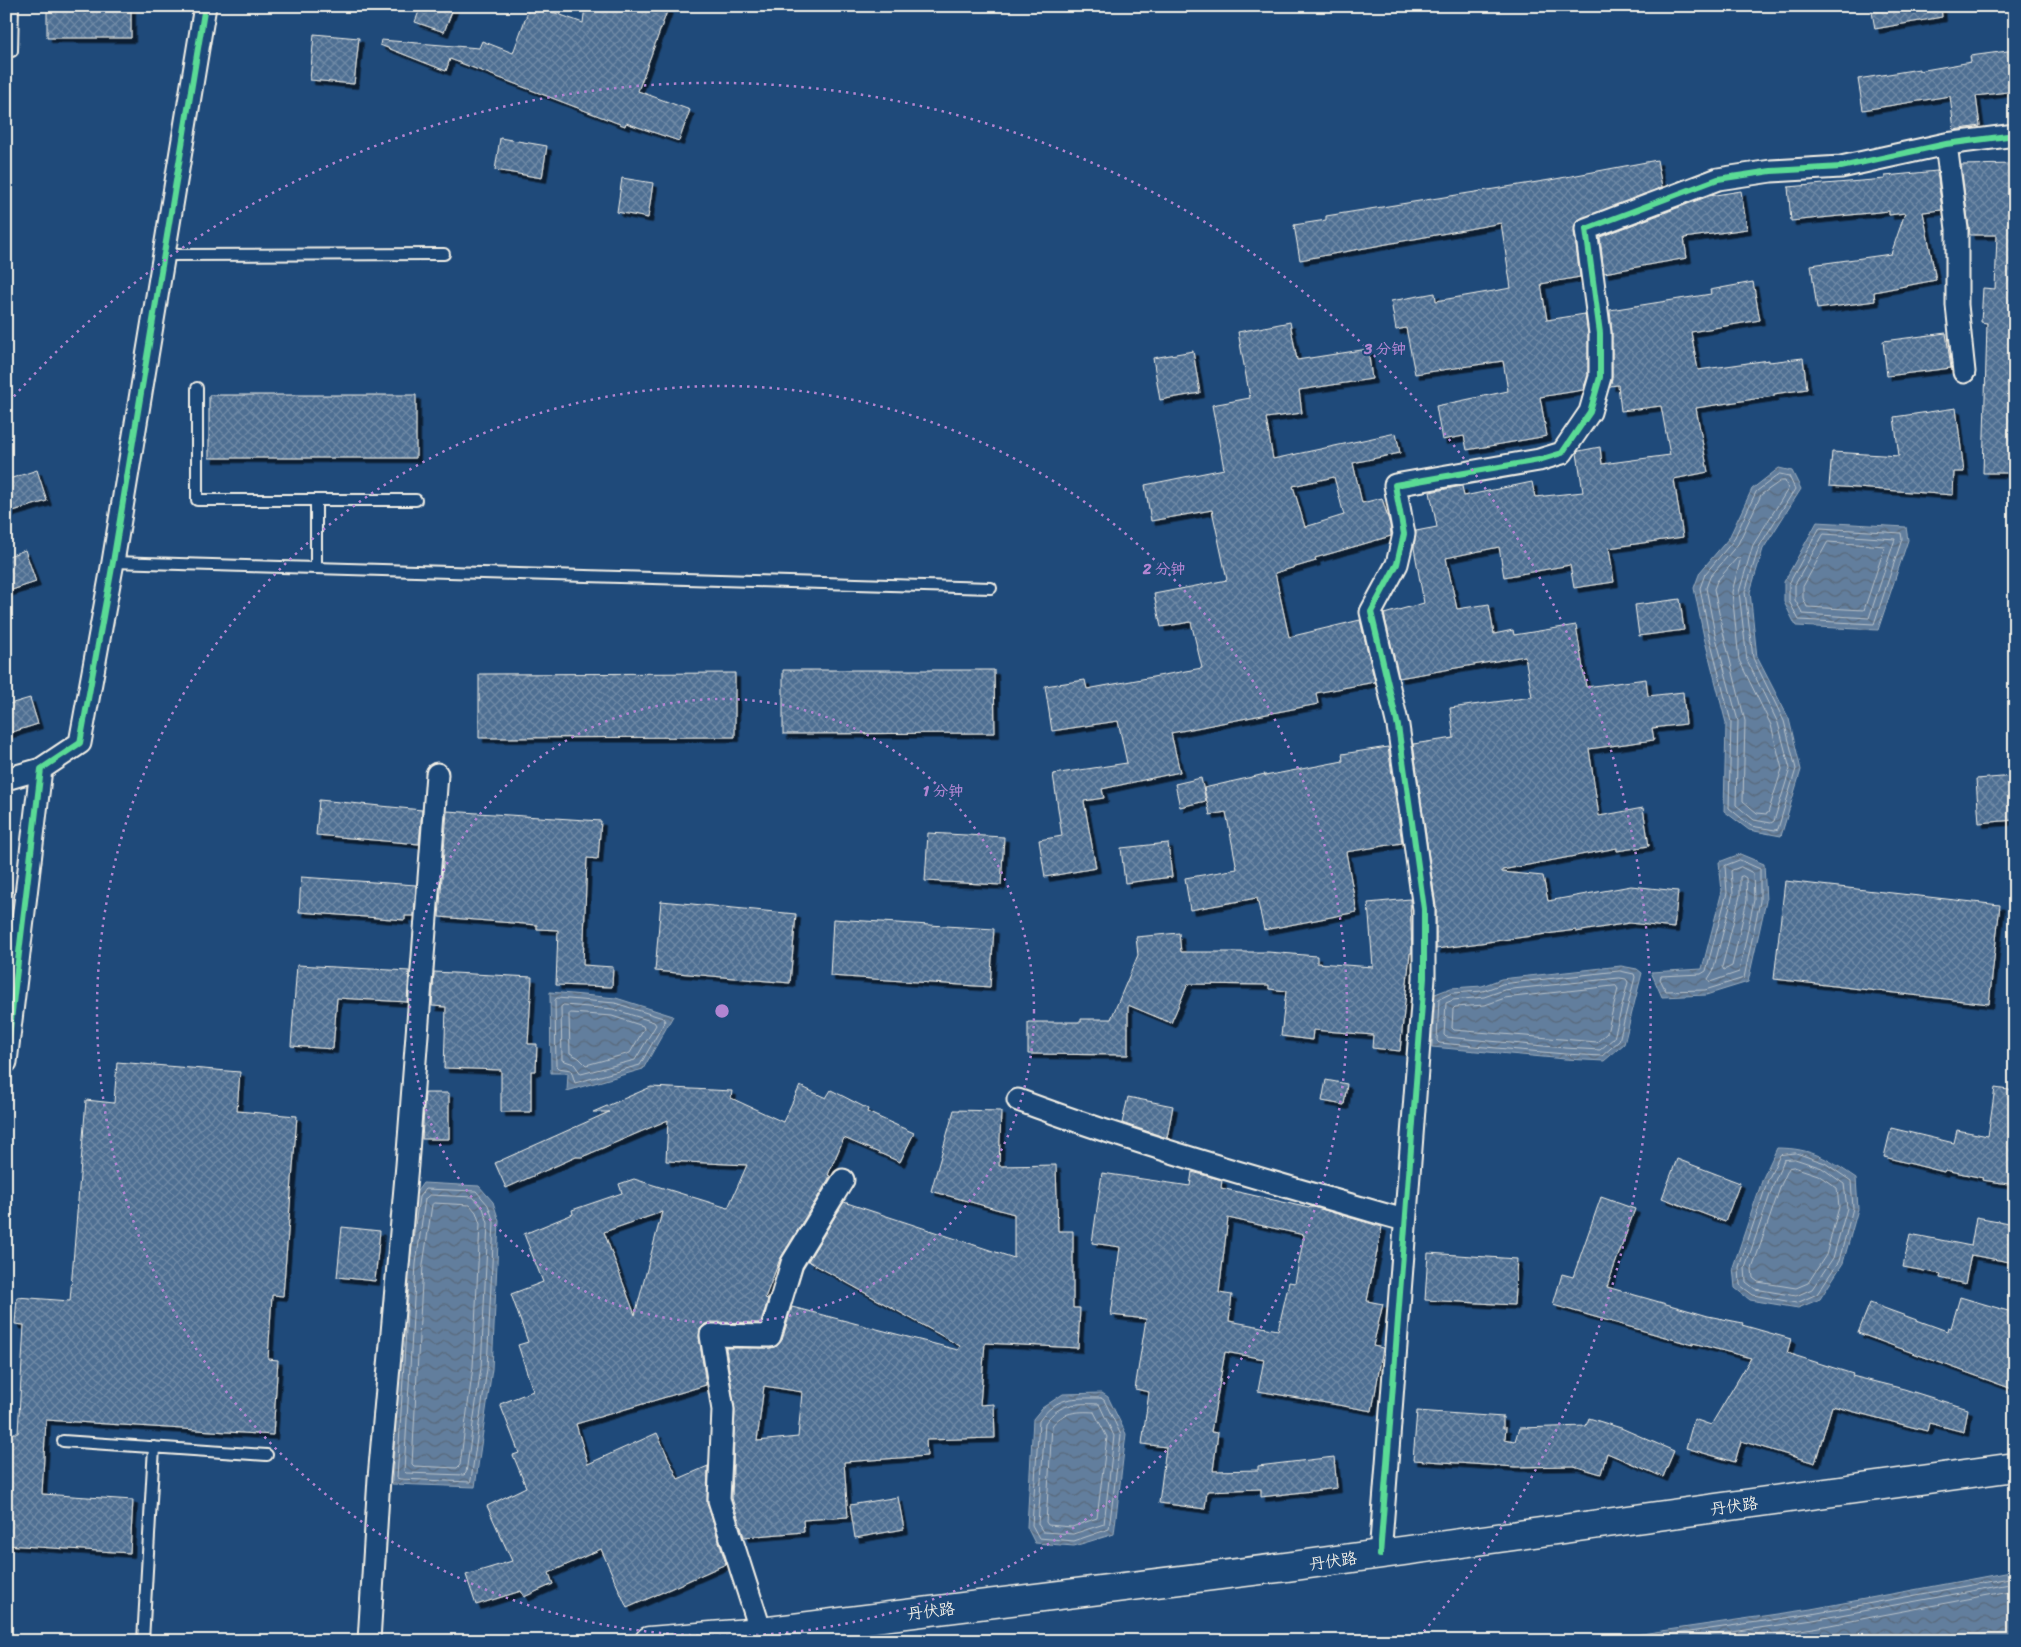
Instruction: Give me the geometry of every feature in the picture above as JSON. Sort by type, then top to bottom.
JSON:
[{"type":"main road","name":"丹伏路","points":[[649,1641],[760,1632],[1380,1554],[2015,1467]]},
{"type":"street","points":[[6,779],[41,769],[80,743],[112,562],[204,6]]},
{"type":"street","points":[[1380,1554],[1404,1220],[1424,978],[1424,909],[1398,726],[1371,612],[1397,564],[1404,534],[1395,485],[1539,460],[1562,453],[1590,412],[1600,377],[1600,333],[1586,229],[1718,179],[1771,171],[1841,167],[1946,144],[2015,135]]},
{"type":"street","points":[[1946,144],[1957,229],[1957,305],[1964,372]]},
{"type":"street","points":[[6,1062],[41,769]]},
{"type":"street","points":[[369,1641],[380,1468],[407,1165],[437,774]]},
{"type":"street","points":[[1018,1100],[1091,1127],[1230,1170],[1404,1220]]},
{"type":"street","points":[[760,1632],[719,1500],[723,1410],[711,1335],[770,1336],[792,1263],[843,1180]]},
{"type":"lane","points":[[12,6],[12,50]]},
{"type":"lane","points":[[163,255],[444,254]]},
{"type":"lane","points":[[197,388],[197,500],[416,500]]},
{"type":"lane","points":[[316,500],[316,568]]},
{"type":"lane","points":[[112,562],[991,588]]},
{"type":"lane","points":[[63,1441],[268,1455]]},
{"type":"lane","points":[[143,1641],[154,1447]]},
{"type":"water","points":[[1779,468],[1792,471],[1801,489],[1763,549],[1750,592],[1757,657],[1789,719],[1801,770],[1781,836],[1749,830],[1724,811],[1726,723],[1704,637],[1694,588],[1700,572],[1729,538],[1752,489]]},
{"type":"water","points":[[1817,522],[1906,527],[1908,540],[1878,630],[1796,626],[1784,602],[1784,582]]},
{"type":"water","points":[[1740,854],[1764,864],[1766,901],[1748,982],[1706,995],[1662,997],[1651,972],[1702,969],[1722,891],[1719,862]]},
{"type":"water","points":[[1621,966],[1637,969],[1642,973],[1624,1044],[1604,1061],[1432,1047],[1435,994],[1451,988],[1482,986],[1501,979]]},
{"type":"water","points":[[550,992],[616,998],[673,1016],[643,1069],[567,1091],[568,1073],[551,1073]]},
{"type":"water","points":[[1777,1148],[1810,1152],[1837,1165],[1856,1178],[1858,1209],[1843,1263],[1820,1299],[1798,1308],[1750,1300],[1735,1288],[1733,1267],[1763,1178]]},
{"type":"water","points":[[423,1183],[479,1186],[493,1202],[499,1221],[492,1369],[475,1487],[392,1484],[405,1263],[415,1194]]},
{"type":"water","points":[[1102,1393],[1108,1397],[1126,1434],[1114,1534],[1074,1546],[1035,1543],[1027,1527],[1033,1419],[1042,1408],[1063,1394]]},
{"type":"water","points":[[2015,1571],[2015,1641],[1594,1641],[1811,1609]]},
{"type":"building","points":[[47,6],[131,6],[131,38],[47,38]]},
{"type":"building","points":[[421,6],[454,6],[444,32],[415,22]]},
{"type":"building","points":[[530,6],[536,6],[583,23],[585,6],[669,6],[638,91],[690,110],[679,141],[626,123],[625,126],[450,59],[446,71],[380,45],[381,40],[479,48],[482,41],[513,53]]},
{"type":"building","points":[[1871,6],[1941,6],[1942,17],[1875,29]]},
{"type":"building","points":[[314,34],[359,38],[354,84],[310,80]]},
{"type":"building","points":[[2015,50],[2015,91],[1976,96],[1980,126],[1954,130],[1950,96],[1863,110],[1858,79],[1971,62],[1970,56]]},
{"type":"building","points":[[500,138],[547,146],[542,178],[495,170]]},
{"type":"building","points":[[1657,160],[1662,187],[1577,221],[1574,231],[1580,277],[1541,284],[1547,320],[1585,314],[1588,334],[1588,375],[1583,390],[1540,397],[1547,436],[1467,450],[1464,436],[1442,440],[1436,406],[1508,391],[1503,361],[1415,374],[1406,328],[1396,330],[1391,301],[1435,293],[1436,301],[1511,288],[1501,223],[1300,260],[1294,225],[1326,220],[1326,216],[1550,180]]},
{"type":"building","points":[[2015,164],[2015,473],[1983,473],[1987,323],[1981,322],[1983,288],[1995,289],[1997,235],[1970,235],[1961,165]]},
{"type":"building","points":[[1937,171],[1942,210],[1923,212],[1936,280],[1874,292],[1875,301],[1817,309],[1811,265],[1891,254],[1905,213],[1889,215],[1889,211],[1791,221],[1788,187],[1885,179],[1885,176]]},
{"type":"building","points":[[622,178],[653,183],[648,218],[617,212]]},
{"type":"building","points":[[1741,191],[1747,229],[1684,238],[1687,258],[1604,273],[1600,237],[1709,196]]},
{"type":"building","points":[[1753,282],[1760,320],[1691,332],[1698,370],[1769,360],[1769,362],[1803,358],[1807,389],[1696,408],[1708,472],[1674,479],[1683,537],[1609,548],[1614,582],[1574,588],[1570,565],[1504,577],[1499,547],[1446,558],[1457,609],[1489,604],[1494,634],[1513,630],[1514,635],[1576,625],[1586,687],[1646,679],[1648,696],[1683,692],[1686,724],[1652,728],[1654,740],[1589,749],[1599,816],[1643,808],[1649,846],[1617,851],[1617,848],[1502,870],[1502,872],[1543,876],[1548,901],[1631,886],[1678,891],[1674,928],[1629,923],[1576,932],[1576,930],[1436,949],[1436,907],[1413,744],[1454,738],[1450,708],[1532,697],[1525,656],[1399,678],[1384,614],[1424,603],[1414,548],[1416,531],[1437,527],[1430,492],[1462,486],[1464,496],[1532,482],[1535,497],[1583,492],[1577,453],[1579,451],[1600,447],[1602,464],[1670,455],[1661,406],[1621,411],[1618,385],[1610,386],[1612,377],[1612,333],[1610,310],[1711,294],[1710,290]]},
{"type":"building","points":[[1290,322],[1297,360],[1368,349],[1372,379],[1299,390],[1302,413],[1266,418],[1273,459],[1396,433],[1400,453],[1353,463],[1362,503],[1382,498],[1390,525],[1391,536],[1315,558],[1316,561],[1275,573],[1289,637],[1360,620],[1375,682],[1316,693],[1318,704],[1171,733],[1180,772],[1102,789],[1104,798],[1084,801],[1096,868],[1045,877],[1039,840],[1062,836],[1053,774],[1127,763],[1118,721],[1052,731],[1045,686],[1085,680],[1087,689],[1202,668],[1191,622],[1161,627],[1154,594],[1227,580],[1212,510],[1151,521],[1145,485],[1224,469],[1212,405],[1250,398],[1238,332]],"holes":[[[1334,477],[1344,515],[1305,527],[1293,486]]]},
{"type":"building","points":[[1946,333],[1951,368],[1887,376],[1883,341]]},
{"type":"building","points":[[1193,351],[1200,393],[1160,400],[1153,358]]},
{"type":"building","points":[[209,395],[416,395],[416,458],[209,458]]},
{"type":"building","points":[[1956,408],[1964,472],[1954,472],[1953,495],[1829,486],[1832,452],[1899,456],[1894,417]]},
{"type":"building","points":[[37,470],[47,501],[6,513],[6,480]]},
{"type":"building","points":[[25,550],[36,582],[6,592],[6,557]]},
{"type":"building","points":[[1680,599],[1684,630],[1639,636],[1635,605]]},
{"type":"building","points":[[783,670],[994,670],[995,733],[783,734]]},
{"type":"building","points":[[735,673],[735,737],[479,738],[479,674]]},
{"type":"building","points":[[30,698],[38,724],[6,734],[6,705]]},
{"type":"building","points":[[1388,747],[1402,843],[1346,852],[1357,912],[1264,930],[1257,898],[1190,910],[1185,878],[1237,869],[1226,812],[1210,815],[1204,788],[1265,774],[1265,776],[1343,761],[1342,754]]},
{"type":"building","points":[[2015,776],[2015,820],[1979,823],[1976,779]]},
{"type":"building","points":[[1201,778],[1206,801],[1180,807],[1175,784]]},
{"type":"building","points":[[319,800],[422,810],[419,844],[316,835]]},
{"type":"building","points":[[447,811],[601,821],[598,859],[587,858],[583,965],[613,967],[612,987],[556,985],[558,930],[537,929],[537,925],[439,917]]},
{"type":"building","points":[[928,833],[1004,837],[1001,885],[925,881]]},
{"type":"building","points":[[1168,843],[1172,877],[1125,883],[1121,848]]},
{"type":"building","points":[[301,877],[416,885],[414,916],[405,916],[405,920],[299,912]]},
{"type":"building","points":[[1785,881],[2000,905],[1989,1004],[1774,979]]},
{"type":"building","points":[[1410,899],[1412,953],[1410,953],[1400,1051],[1372,1048],[1373,1035],[1313,1030],[1312,1040],[1281,1036],[1286,991],[1269,989],[1269,985],[1188,984],[1171,1023],[1128,1005],[1128,1055],[1028,1054],[1028,1022],[1081,1022],[1081,1019],[1111,1019],[1138,955],[1136,937],[1179,933],[1181,952],[1268,952],[1317,956],[1317,963],[1373,967],[1368,903]]},
{"type":"building","points":[[661,901],[796,914],[790,983],[655,971]]},
{"type":"building","points":[[833,919],[994,929],[990,987],[830,976]]},
{"type":"building","points":[[297,965],[409,971],[407,1002],[337,998],[333,1049],[291,1046]]},
{"type":"building","points":[[434,972],[532,977],[528,1044],[537,1044],[536,1071],[531,1071],[531,1112],[501,1112],[501,1070],[444,1068],[446,1007],[432,1006]]},
{"type":"building","points":[[117,1062],[240,1072],[237,1111],[297,1116],[283,1296],[272,1295],[268,1359],[278,1360],[273,1435],[46,1420],[42,1494],[133,1500],[130,1553],[6,1545],[11,1433],[18,1433],[24,1325],[15,1324],[17,1297],[70,1301],[86,1100],[114,1103]]},
{"type":"building","points":[[1326,1080],[1347,1084],[1344,1105],[1322,1101]]},
{"type":"building","points":[[800,1086],[826,1098],[831,1090],[868,1109],[867,1112],[914,1133],[900,1162],[844,1138],[828,1175],[830,1176],[828,1180],[780,1259],[765,1298],[768,1299],[761,1323],[711,1322],[705,1324],[700,1329],[699,1337],[706,1385],[576,1424],[588,1464],[657,1433],[678,1479],[708,1466],[707,1503],[726,1564],[627,1608],[601,1549],[549,1573],[553,1584],[524,1597],[521,1591],[476,1605],[466,1575],[512,1561],[487,1506],[526,1487],[513,1455],[519,1453],[500,1404],[533,1391],[518,1345],[528,1342],[511,1294],[543,1282],[524,1234],[573,1214],[572,1210],[622,1193],[619,1184],[634,1179],[728,1208],[747,1165],[666,1161],[668,1120],[506,1188],[495,1163],[609,1112],[593,1112],[651,1087],[732,1091],[731,1098],[783,1122]],"holes":[[[662,1212],[635,1315],[604,1232]]]},
{"type":"building","points":[[1995,1088],[2015,1091],[2015,1185],[1982,1180],[1983,1178],[1945,1170],[1944,1172],[1884,1157],[1891,1128],[1954,1143],[1957,1130],[1988,1136]]},
{"type":"building","points":[[425,1093],[449,1093],[449,1139],[422,1139]]},
{"type":"building","points":[[1128,1097],[1173,1106],[1167,1138],[1122,1123]]},
{"type":"building","points":[[954,1110],[1001,1111],[999,1166],[1056,1165],[1058,1231],[1073,1231],[1073,1308],[1080,1308],[1078,1348],[985,1343],[980,1405],[994,1404],[995,1438],[926,1440],[927,1456],[844,1462],[848,1517],[803,1520],[804,1532],[744,1537],[732,1498],[735,1410],[726,1348],[770,1348],[777,1346],[782,1340],[792,1307],[958,1350],[960,1346],[808,1261],[844,1202],[1014,1258],[1014,1214],[931,1191]],"holes":[[[764,1386],[802,1392],[798,1437],[757,1441]]]},
{"type":"building","points":[[1677,1159],[1740,1183],[1725,1222],[1662,1198]]},
{"type":"building","points":[[1192,1172],[1222,1180],[1221,1188],[1309,1208],[1314,1207],[1382,1227],[1367,1301],[1383,1304],[1373,1346],[1383,1348],[1372,1411],[1258,1391],[1264,1359],[1225,1352],[1211,1432],[1218,1433],[1213,1471],[1258,1470],[1258,1466],[1334,1457],[1337,1488],[1261,1497],[1261,1489],[1207,1491],[1205,1509],[1159,1503],[1166,1447],[1142,1444],[1149,1392],[1135,1389],[1146,1319],[1111,1315],[1120,1247],[1092,1243],[1102,1173],[1190,1186]],"holes":[[[1228,1218],[1304,1235],[1295,1283],[1289,1282],[1278,1330],[1229,1321],[1232,1295],[1219,1293]]]},
{"type":"building","points":[[1601,1197],[1635,1209],[1607,1287],[1708,1316],[1743,1323],[1742,1325],[1791,1339],[1787,1353],[1853,1374],[1852,1376],[1904,1389],[1968,1409],[1964,1432],[1929,1423],[1927,1431],[1832,1406],[1815,1463],[1741,1441],[1735,1462],[1686,1448],[1694,1419],[1711,1425],[1751,1358],[1693,1343],[1693,1345],[1553,1305],[1562,1274],[1573,1277]]},
{"type":"building","points":[[1976,1217],[2015,1224],[2015,1263],[1971,1255],[1965,1284],[1940,1278],[1941,1274],[1903,1267],[1910,1234],[1971,1246]]},
{"type":"building","points":[[342,1227],[380,1231],[375,1281],[337,1277]]},
{"type":"building","points":[[1428,1253],[1517,1259],[1514,1305],[1425,1300]]},
{"type":"building","points":[[1960,1297],[2015,1313],[2015,1390],[1858,1333],[1870,1303],[1947,1331],[1948,1327],[1951,1328]]},
{"type":"building","points":[[1417,1411],[1503,1417],[1503,1428],[1506,1428],[1505,1439],[1515,1441],[1519,1428],[1586,1426],[1589,1418],[1621,1428],[1674,1451],[1663,1477],[1607,1453],[1601,1474],[1574,1466],[1516,1467],[1413,1460]]},
{"type":"building","points":[[898,1497],[904,1529],[855,1538],[850,1505]]},
{"type":"cycle path","points":[[6,1062],[41,769],[80,743],[113,562],[205,6]]},
{"type":"cycle path","points":[[1380,1555],[1424,978],[1424,909],[1411,815],[1398,726],[1371,612],[1397,564],[1404,534],[1395,485],[1539,460],[1562,453],[1590,412],[1600,377],[1600,333],[1586,229],[1718,179],[1771,171],[1841,167],[1946,144],[2015,135]]}]
